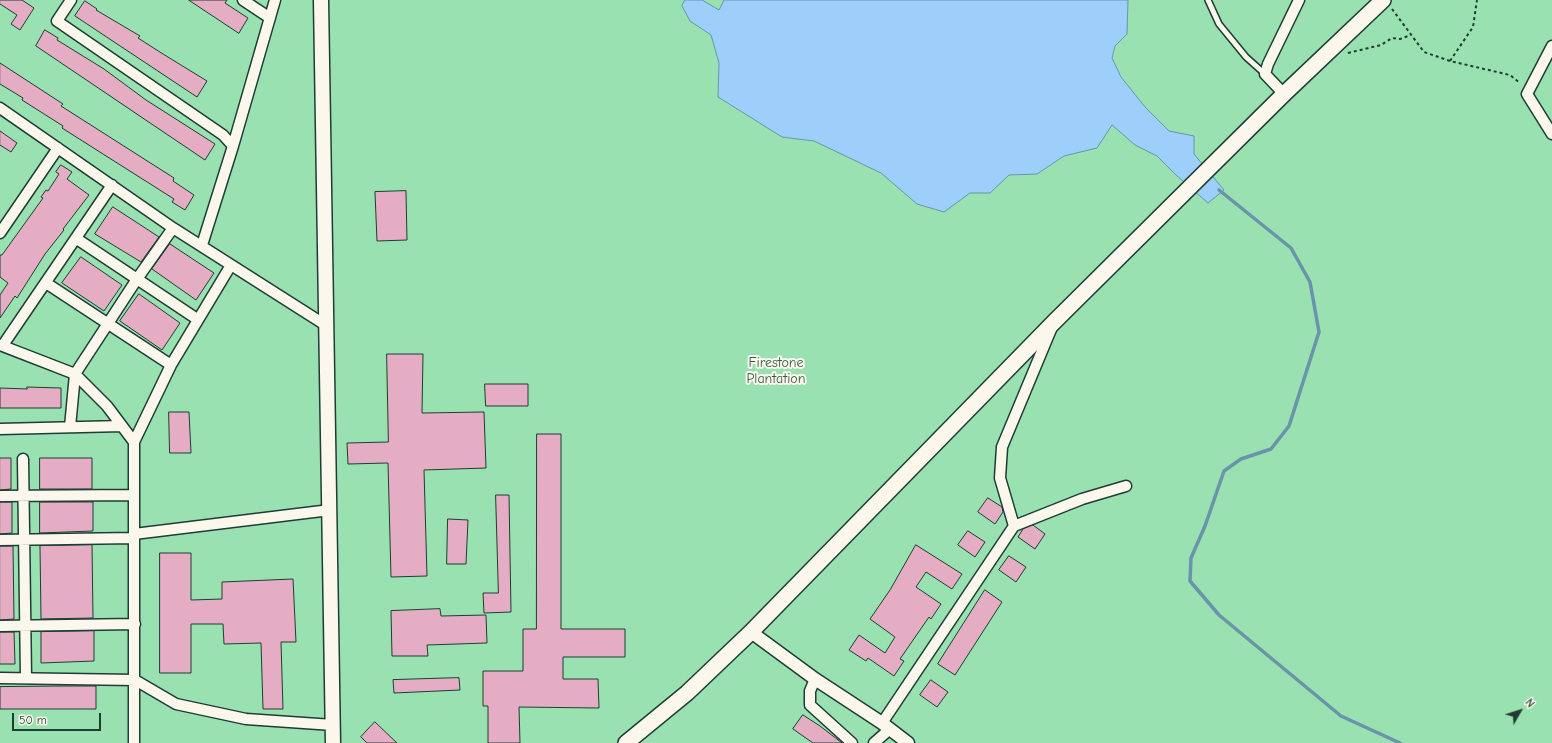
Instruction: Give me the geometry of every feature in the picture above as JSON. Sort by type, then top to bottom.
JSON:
[{"type":"main road","points":[[320,0],[327,326],[333,743]]},
{"type":"main road","points":[[626,743],[686,693],[751,632],[1055,321],[1187,189],[1208,172],[1284,94],[1386,3]]},
{"type":"street","points":[[71,0],[57,21],[223,134],[233,146]]},
{"type":"street","points":[[243,0],[270,18]]},
{"type":"street","points":[[202,245],[233,146],[275,0]]},
{"type":"street","points":[[1284,94],[1265,74],[1268,64],[1300,0]]},
{"type":"street","points":[[1552,46],[1527,94],[1552,134]]},
{"type":"street","points":[[0,108],[173,228],[202,245],[327,326]]},
{"type":"street","points":[[0,233],[58,148]]},
{"type":"street","points":[[112,185],[77,239],[2,345],[75,374],[107,406],[134,442]]},
{"type":"street","points":[[70,427],[75,374],[137,279],[173,228]]},
{"type":"street","points":[[77,239],[197,319]]},
{"type":"street","points":[[134,743],[134,442],[171,365],[197,319],[231,265]]},
{"type":"street","points":[[46,283],[171,365]]},
{"type":"street","points":[[1014,526],[1000,478],[1002,447],[1055,321]]},
{"type":"street","points":[[0,429],[122,426]]},
{"type":"street","points":[[23,459],[26,678]]},
{"type":"street","points":[[874,743],[1014,526],[1082,500],[1126,486]]},
{"type":"street","points":[[0,496],[134,495]]},
{"type":"street","points":[[0,540],[134,536],[330,510]]},
{"type":"street","points":[[0,626],[135,624]]},
{"type":"street","points":[[751,632],[815,679],[886,726],[908,743]]},
{"type":"street","points":[[0,678],[135,680],[176,704],[246,719],[333,725]]},
{"type":"street","points":[[815,679],[810,691],[810,705],[852,743]]},
{"type":"lane","points":[[1208,0],[1219,24],[1246,57],[1265,74]]},
{"type":"path","points":[[1450,61],[1472,27],[1477,0]]},
{"type":"path","points":[[1386,3],[1424,52],[1450,61],[1510,75],[1522,84],[1527,94]]},
{"type":"path","points":[[1347,53],[1381,45],[1392,38],[1400,39],[1410,35]]},
{"type":"green space","name":"Firestone Plantation","points":[[0,0],[1552,0],[1552,743],[0,743]]},
{"type":"water","points":[[685,0],[702,0],[719,10],[724,0],[1128,0],[1127,34],[1115,46],[1112,58],[1121,77],[1145,107],[1169,131],[1194,136],[1194,154],[1224,190],[1208,203],[1157,156],[1135,145],[1112,125],[1097,148],[1064,156],[1037,174],[1009,175],[990,193],[970,193],[944,212],[917,204],[881,173],[814,141],[782,137],[718,97],[719,63],[711,35],[690,21],[682,6]]},
{"type":"building","points":[[0,0],[22,0],[34,8],[20,30],[11,24],[17,15],[0,4]]},
{"type":"building","points":[[189,0],[227,0],[225,3],[248,18],[239,33]]},
{"type":"building","points":[[85,1],[97,9],[96,10],[140,36],[138,38],[207,81],[197,97],[75,16]]},
{"type":"building","points":[[45,30],[58,38],[57,40],[104,69],[146,100],[215,144],[205,160],[36,46]]},
{"type":"building","points":[[0,63],[63,104],[61,106],[174,178],[173,181],[194,195],[185,210],[172,202],[174,199],[62,128],[63,126],[0,84]]},
{"type":"building","points":[[0,131],[17,143],[11,152],[0,145]]},
{"type":"building","points":[[61,165],[72,172],[67,179],[89,195],[45,254],[17,298],[15,296],[0,318],[0,295],[8,283],[0,277],[0,255],[2,255],[43,198],[41,197],[46,190],[48,191],[59,174],[56,172]]},
{"type":"building","points":[[406,191],[407,240],[377,241],[375,192]]},
{"type":"building","points":[[113,207],[159,237],[141,262],[95,234]]},
{"type":"building","points":[[170,244],[214,273],[196,300],[152,269]]},
{"type":"building","points":[[81,257],[122,285],[104,311],[62,283]]},
{"type":"building","points":[[139,294],[180,323],[162,350],[120,321]]},
{"type":"building","points":[[387,354],[423,354],[422,413],[484,412],[486,468],[424,470],[427,576],[391,577],[388,463],[348,464],[347,443],[388,442]]},
{"type":"building","points":[[485,384],[528,384],[528,406],[486,406]]},
{"type":"building","points":[[27,387],[61,388],[61,408],[0,408],[0,388],[27,389]]},
{"type":"building","points":[[169,412],[189,412],[191,453],[170,453]]},
{"type":"building","points":[[537,434],[561,434],[561,629],[625,629],[625,657],[563,657],[563,679],[598,679],[599,708],[519,707],[520,743],[488,743],[488,706],[483,706],[483,671],[523,671],[523,629],[536,629]]},
{"type":"building","points":[[0,458],[11,458],[11,489],[0,490]]},
{"type":"building","points":[[40,458],[92,458],[92,489],[40,489]]},
{"type":"building","points":[[496,495],[509,495],[511,612],[484,613],[483,593],[498,593]]},
{"type":"building","points":[[988,498],[1002,507],[1003,512],[995,524],[978,512]]},
{"type":"building","points":[[0,502],[12,502],[12,533],[0,534]]},
{"type":"building","points":[[40,502],[93,502],[93,531],[40,533]]},
{"type":"building","points":[[448,519],[468,520],[466,564],[447,564]]},
{"type":"building","points":[[1033,525],[1045,534],[1035,549],[1018,537],[1023,529]]},
{"type":"building","points":[[968,531],[985,542],[975,557],[958,545]]},
{"type":"building","points":[[92,545],[93,618],[41,619],[40,546]]},
{"type":"building","points":[[916,545],[962,574],[952,589],[926,572],[916,587],[941,604],[931,619],[929,617],[900,659],[904,661],[894,676],[868,658],[866,661],[849,650],[859,635],[885,653],[895,637],[870,619],[890,590]]},
{"type":"building","points":[[0,546],[13,546],[14,619],[0,620]]},
{"type":"building","points":[[160,553],[191,553],[191,600],[222,599],[222,582],[293,579],[296,642],[281,642],[283,709],[263,709],[261,643],[224,644],[223,624],[191,624],[191,673],[160,673]]},
{"type":"building","points":[[1009,556],[1026,567],[1016,582],[999,570]]},
{"type":"building","points":[[985,590],[1002,602],[955,675],[938,664]]},
{"type":"building","points":[[440,609],[441,616],[486,615],[487,643],[427,645],[428,656],[392,656],[391,611]]},
{"type":"building","points":[[94,631],[94,661],[41,663],[41,632]]},
{"type":"building","points":[[0,632],[14,632],[15,664],[0,664]]},
{"type":"building","points":[[459,678],[460,690],[394,693],[393,680]]},
{"type":"building","points":[[931,680],[948,692],[937,707],[920,695]]},
{"type":"building","points":[[96,686],[96,709],[0,709],[0,687]]},
{"type":"building","points":[[803,715],[842,743],[813,743],[793,729]]},
{"type":"building","points":[[375,722],[397,743],[367,743],[361,737]]},
{"type":"waterway","points":[[1219,190],[1291,248],[1310,282],[1319,332],[1289,426],[1271,449],[1241,459],[1224,471],[1205,526],[1191,558],[1190,581],[1219,615],[1341,716],[1400,743]]}]
